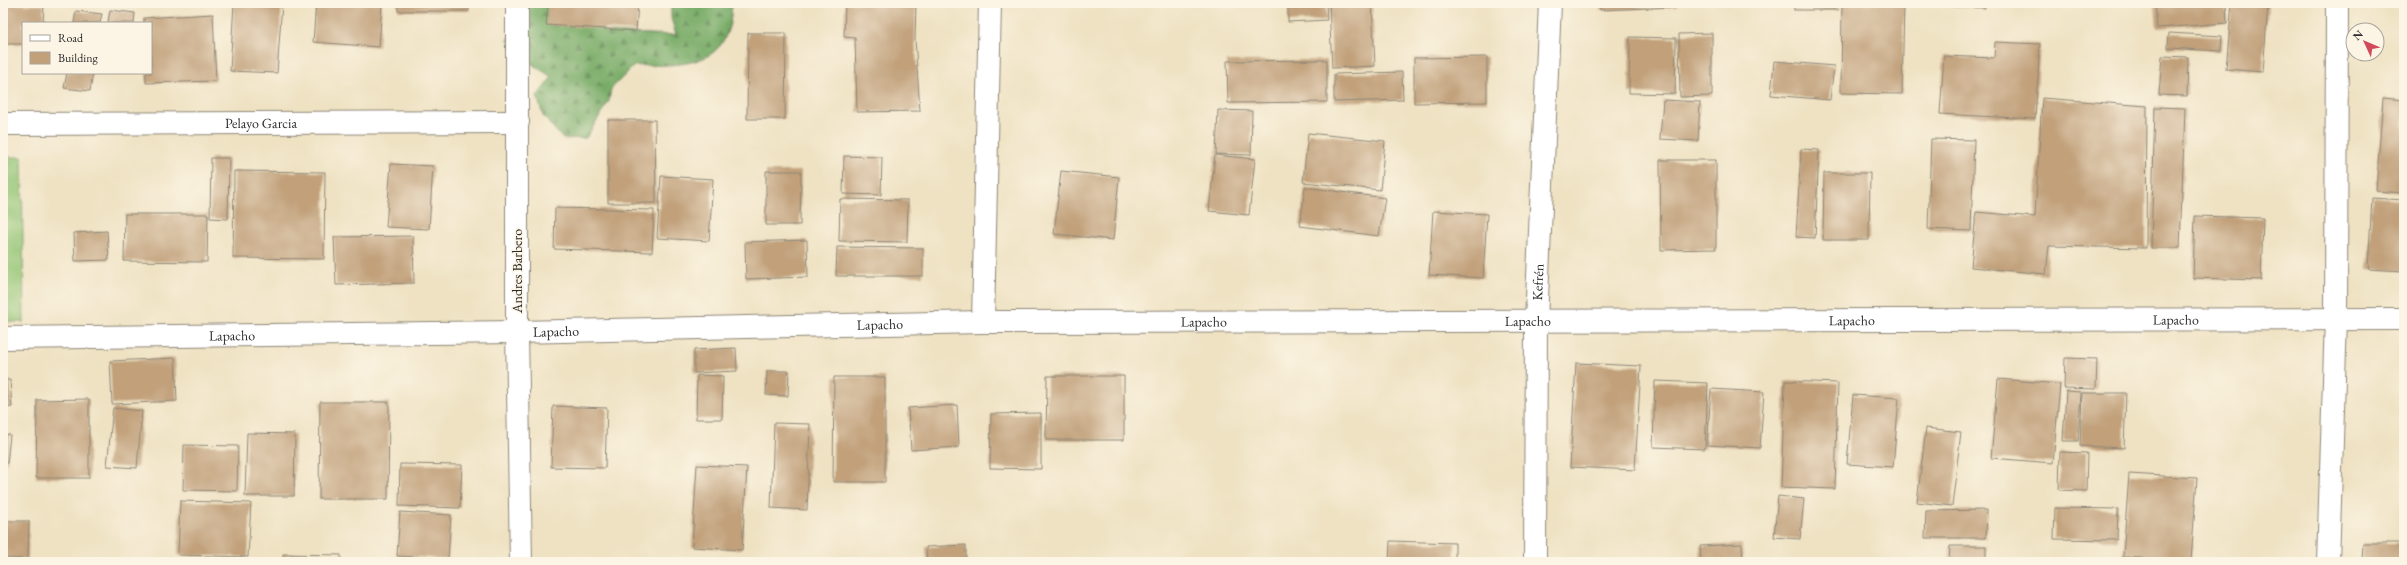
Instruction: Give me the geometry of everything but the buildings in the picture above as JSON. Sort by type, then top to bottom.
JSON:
[{"type":"street","name":"Andres Barbero","points":[[518,3],[517,332],[521,562]]},
{"type":"street","points":[[983,322],[990,3]]},
{"type":"street","name":"Kefrén","points":[[1535,562],[1536,322],[1550,3]]},
{"type":"street","points":[[2328,562],[2336,319],[2337,3]]},
{"type":"street","name":"Pelayo Garcia","points":[[3,124],[518,122]]},
{"type":"street","name":"Lapacho","points":[[3,338],[517,332],[983,322],[2404,319]]},
{"type":"green space","points":[[518,3],[601,3],[596,11],[605,32],[676,35],[671,18],[671,3],[729,3],[732,6],[728,30],[722,43],[713,53],[702,59],[689,63],[675,65],[634,66],[611,89],[609,101],[586,138],[563,139],[543,116],[537,96],[552,77],[533,65],[508,41]]},
{"type":"green space","points":[[3,157],[22,157],[24,322],[3,322]]}]
